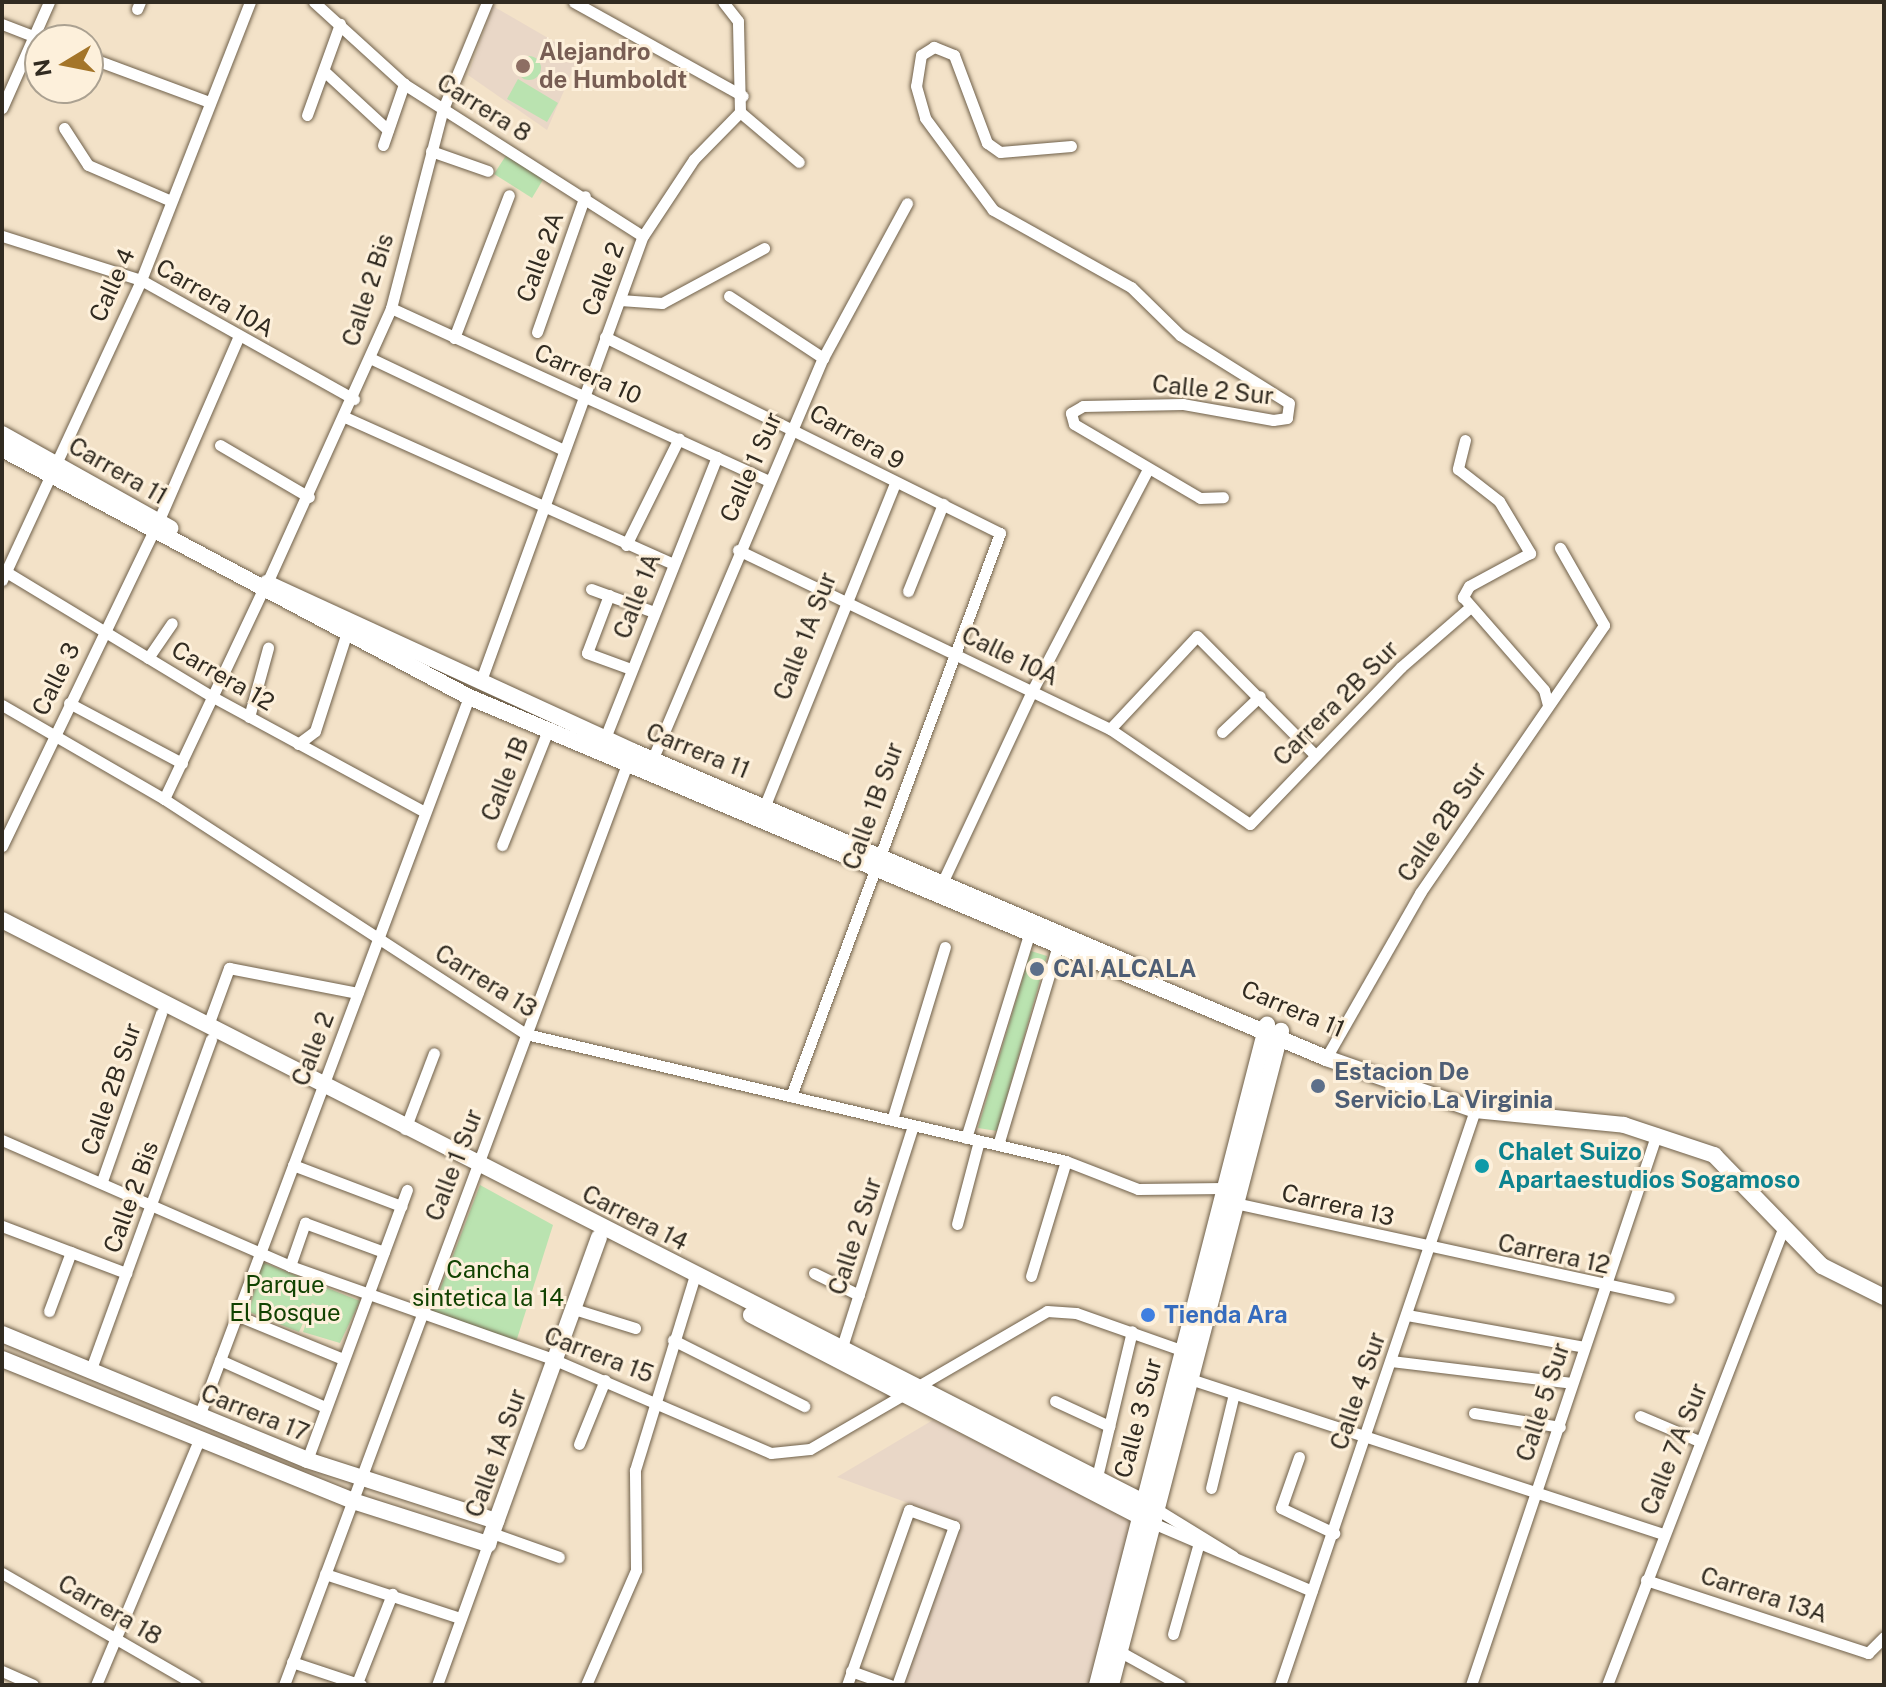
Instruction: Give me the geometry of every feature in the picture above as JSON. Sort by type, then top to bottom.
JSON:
[{"type":"street","points":[[42,24],[49,2]]},
{"type":"street","name":"Calle 4","points":[[3,574],[141,280],[250,2]]},
{"type":"street","name":"Carrera 8","points":[[314,2],[404,84],[585,196],[643,236]]},
{"type":"street","name":"Calle 2 Bis","points":[[164,799],[347,418],[391,308],[443,109],[487,2]]},
{"type":"street","points":[[574,2],[743,96]]},
{"type":"street","points":[[723,2],[738,21],[743,96],[740,112],[799,162]]},
{"type":"street","points":[[2,24],[24,33]]},
{"type":"street","points":[[307,115],[340,24]]},
{"type":"street","name":"Calle 2 Sur","points":[[1071,146],[1000,152],[987,143],[954,55],[934,47],[921,55],[916,86],[925,118],[993,210],[1131,287],[1180,335],[1289,403],[1287,418],[1273,420],[1183,404],[1083,406],[1071,413],[1074,424],[1148,469]]},
{"type":"street","points":[[104,63],[209,102]]},
{"type":"street","points":[[2,108],[24,65]]},
{"type":"street","points":[[324,71],[388,130]]},
{"type":"street","points":[[383,145],[404,84]]},
{"type":"street","name":"Calle 2","points":[[480,683],[643,236],[694,159],[740,112]]},
{"type":"street","points":[[64,128],[88,165],[171,201]]},
{"type":"street","points":[[431,151],[488,171]]},
{"type":"street","points":[[454,338],[509,195]]},
{"type":"street","name":"Calle 2A","points":[[537,332],[585,196]]},
{"type":"street","name":"Calle 1 Sur","points":[[653,758],[738,550],[823,358],[907,203]]},
{"type":"street","name":"Carrera 10A","points":[[2,236],[141,280],[238,338],[354,399]]},
{"type":"street","points":[[620,300],[662,303],[764,248]]},
{"type":"street","points":[[729,296],[823,358]]},
{"type":"street","name":"Carrera 10","points":[[391,308],[768,481]]},
{"type":"street","name":"Carrera 9","points":[[605,337],[794,426],[894,485],[943,504],[1000,533]]},
{"type":"street","name":"Calle 3","points":[[2,846],[156,527],[238,338]]},
{"type":"street","points":[[370,358],[564,450]]},
{"type":"street","points":[[347,418],[542,509],[673,564]]},
{"type":"street","name":"Carrera 11","points":[[2,434],[52,468],[346,635],[469,697],[548,730],[602,745]]},
{"type":"street","name":"Calle 1A","points":[[626,545],[679,438]]},
{"type":"street","points":[[1465,440],[1458,469],[1499,501],[1530,553],[1469,586],[1463,597],[1469,608],[1544,690],[1548,705]]},
{"type":"street","points":[[220,445],[309,497]]},
{"type":"street","name":"Carrera 11","points":[[2,449],[52,468]]},
{"type":"street","name":"Calle 1A","points":[[602,745],[717,457]]},
{"type":"street","points":[[943,881],[1032,691],[1148,469],[1200,498],[1223,497]]},
{"type":"street","name":"Calle 1A Sur","points":[[765,805],[843,600],[894,485]]},
{"type":"street","points":[[908,591],[943,504]]},
{"type":"street","name":"Calle 1B Sur","points":[[791,1096],[952,652],[1000,533]]},
{"type":"street","name":"Calle 2B Sur","points":[[1327,1054],[1420,893],[1604,625],[1560,548]]},
{"type":"street","name":"Calle 10A","points":[[738,550],[1110,729],[1250,824]]},
{"type":"street","name":"Carrera 12","points":[[3,574],[213,697],[425,812]]},
{"type":"street","name":"Carrera 11","points":[[264,587],[480,683],[602,745],[873,871],[1031,928],[1273,1032]]},
{"type":"street","points":[[591,589],[654,612]]},
{"type":"street","points":[[609,595],[587,653],[631,669]]},
{"type":"street","name":"Carrera 2B Sur","points":[[1250,824],[1314,754],[1469,608]]},
{"type":"street","points":[[148,658],[172,623]]},
{"type":"street","points":[[298,744],[315,731],[346,635]]},
{"type":"street","points":[[1110,729],[1191,635],[1260,696],[1314,754]]},
{"type":"street","points":[[249,717],[268,648]]},
{"type":"street","points":[[1222,732],[1260,696]]},
{"type":"street","name":"Calle 2","points":[[199,1416],[469,697]]},
{"type":"street","points":[[69,703],[182,763]]},
{"type":"street","name":"Carrera 13","points":[[2,705],[164,799],[526,1034],[1066,1161],[1138,1189],[1224,1188]]},
{"type":"street","name":"Calle 1B","points":[[502,845],[548,730]]},
{"type":"street","name":"Calle 1 Sur","points":[[284,1685],[630,757]]},
{"type":"street","name":"Carrera 11","points":[[630,757],[653,758],[765,805],[943,881],[1058,945],[1392,1080],[1475,1110],[1657,1133],[1714,1155],[1783,1230],[1822,1266],[1884,1297]]},
{"type":"street","name":"Carrera 14","points":[[2,920],[476,1170],[1243,1563],[1312,1591]]},
{"type":"street","points":[[966,1138],[1031,928]]},
{"type":"street","name":"Carrera 14","points":[[2,931],[161,1013],[210,1032]]},
{"type":"street","points":[[998,1145],[1058,945]]},
{"type":"street","points":[[892,1120],[945,947]]},
{"type":"street","name":"Calle 2 Bis","points":[[91,1369],[152,1201],[229,968],[358,993]]},
{"type":"street","name":"Calle 2B Sur","points":[[102,1181],[161,1013]]},
{"type":"street","name":"Calle 3 Sur","points":[[1111,1685],[1181,1350],[1224,1188],[1273,1032]]},
{"type":"street","name":"Calle 3 Sur","points":[[1097,1685],[1235,1203],[1273,1032]]},
{"type":"street","points":[[405,1129],[434,1053]]},
{"type":"street","name":"Carrera 14","points":[[321,1089],[405,1129],[476,1170]]},
{"type":"street","name":"Calle 4 Sur","points":[[1280,1685],[1431,1249],[1475,1110]]},
{"type":"street","name":"Calle 2 Sur","points":[[840,1354],[913,1126]]},
{"type":"street","name":"Calle 5 Sur","points":[[1471,1685],[1657,1133]]},
{"type":"street","name":"Carrera 15","points":[[2,1140],[152,1201],[290,1266],[555,1360],[790,1455],[915,1394],[1047,1311],[1132,1331],[1181,1350]]},
{"type":"street","points":[[957,1224],[979,1141]]},
{"type":"street","points":[[1031,1276],[1066,1161]]},
{"type":"street","points":[[293,1165],[401,1206]]},
{"type":"street","points":[[307,1460],[407,1190]]},
{"type":"street","name":"Carrera 13","points":[[1235,1203],[1431,1249]]},
{"type":"street","name":"Carrera 14","points":[[552,1208],[599,1237],[694,1280]]},
{"type":"street","points":[[290,1266],[305,1223],[384,1252]]},
{"type":"street","points":[[2,1226],[126,1273]]},
{"type":"street","name":"Calle 7A Sur","points":[[1607,1685],[1783,1230]]},
{"type":"street","name":"Calle 1A Sur","points":[[437,1685],[599,1237]]},
{"type":"street","name":"Carrera 12","points":[[1431,1249],[1604,1288],[1669,1298]]},
{"type":"street","points":[[49,1311],[71,1252]]},
{"type":"street","points":[[814,1273],[859,1295]]},
{"type":"street","points":[[586,1685],[636,1570],[632,1492],[655,1400],[694,1280]]},
{"type":"street","points":[[574,1309],[635,1328]]},
{"type":"street","points":[[236,1315],[343,1359]]},
{"type":"street","points":[[1407,1315],[1584,1347]]},
{"type":"street","points":[[1096,1481],[1132,1331]]},
{"type":"street","name":"Carrera 17","points":[[2,1334],[492,1533]]},
{"type":"street","points":[[673,1340],[804,1406]]},
{"type":"street","points":[[220,1360],[325,1407]]},
{"type":"street","points":[[1391,1361],[1572,1383]]},
{"type":"street","name":"Carrera 17","points":[[3,1362],[200,1437],[353,1501],[492,1533]]},
{"type":"street","points":[[1187,1378],[1538,1488],[1663,1534]]},
{"type":"street","points":[[579,1444],[605,1380]]},
{"type":"street","name":"Carrera 14","points":[[915,1394],[1096,1481],[1145,1511]]},
{"type":"street","points":[[1211,1488],[1234,1394]]},
{"type":"street","points":[[1055,1401],[1109,1426]]},
{"type":"street","points":[[1474,1413],[1560,1427]]},
{"type":"street","points":[[1640,1416],[1699,1441]]},
{"type":"street","points":[[96,1685],[112,1638],[200,1437]]},
{"type":"street","points":[[1299,1457],[1281,1508],[1334,1533]]},
{"type":"street","points":[[847,1685],[909,1510],[954,1526],[897,1685]]},
{"type":"street","points":[[492,1533],[559,1557]]},
{"type":"street","points":[[1173,1634],[1200,1540]]},
{"type":"street","name":"Carrera 18","points":[[2,1573],[196,1685]]},
{"type":"street","points":[[325,1574],[460,1618]]},
{"type":"street","name":"Carrera 13A","points":[[1646,1580],[1868,1653],[1884,1637]]},
{"type":"street","points":[[292,1662],[359,1684],[392,1594]]},
{"type":"street","points":[[1119,1651],[1180,1685]]},
{"type":"street","points":[[2,1671],[33,1685]]},
{"type":"street","points":[[851,1671],[890,1685]]},
{"type":"shaded area","name":"Alejandro de Humboldt","points":[[493,6],[579,56],[547,130],[468,75]]},
{"type":"shaded area","points":[[933,1420],[1131,1520],[1091,1685],[904,1685],[960,1522],[837,1477]]},
{"type":"green space","points":[[524,56],[534,56],[541,63],[541,73],[534,80],[524,80],[517,73],[517,63]]},
{"type":"green space","points":[[518,79],[558,103],[547,122],[507,99]]},
{"type":"green space","points":[[507,154],[544,178],[532,198],[494,174]]},
{"type":"green space","points":[[1031,951],[1047,956],[997,1131],[978,1128]]},
{"type":"green space","name":"Cancha sintetica la 14","points":[[480,1185],[553,1225],[516,1342],[431,1313]]},
{"type":"green space","name":"Parque El Bosque","points":[[262,1262],[360,1301],[340,1343],[303,1332],[312,1306],[336,1314],[312,1303],[299,1332],[249,1312]]},
{"type":"place","name":"Alejandro de Humboldt","points":[[523,66]]},
{"type":"place","name":"CAI ALCALA","points":[[1037,969]]},
{"type":"place","name":"Estacion De Servicio La Virginia","points":[[1318,1086]]},
{"type":"place","name":"Chalet Suizo Apartaestudios Sogamoso","points":[[1482,1166]]},
{"type":"place","name":"Tienda Ara","points":[[1148,1315]]}]
